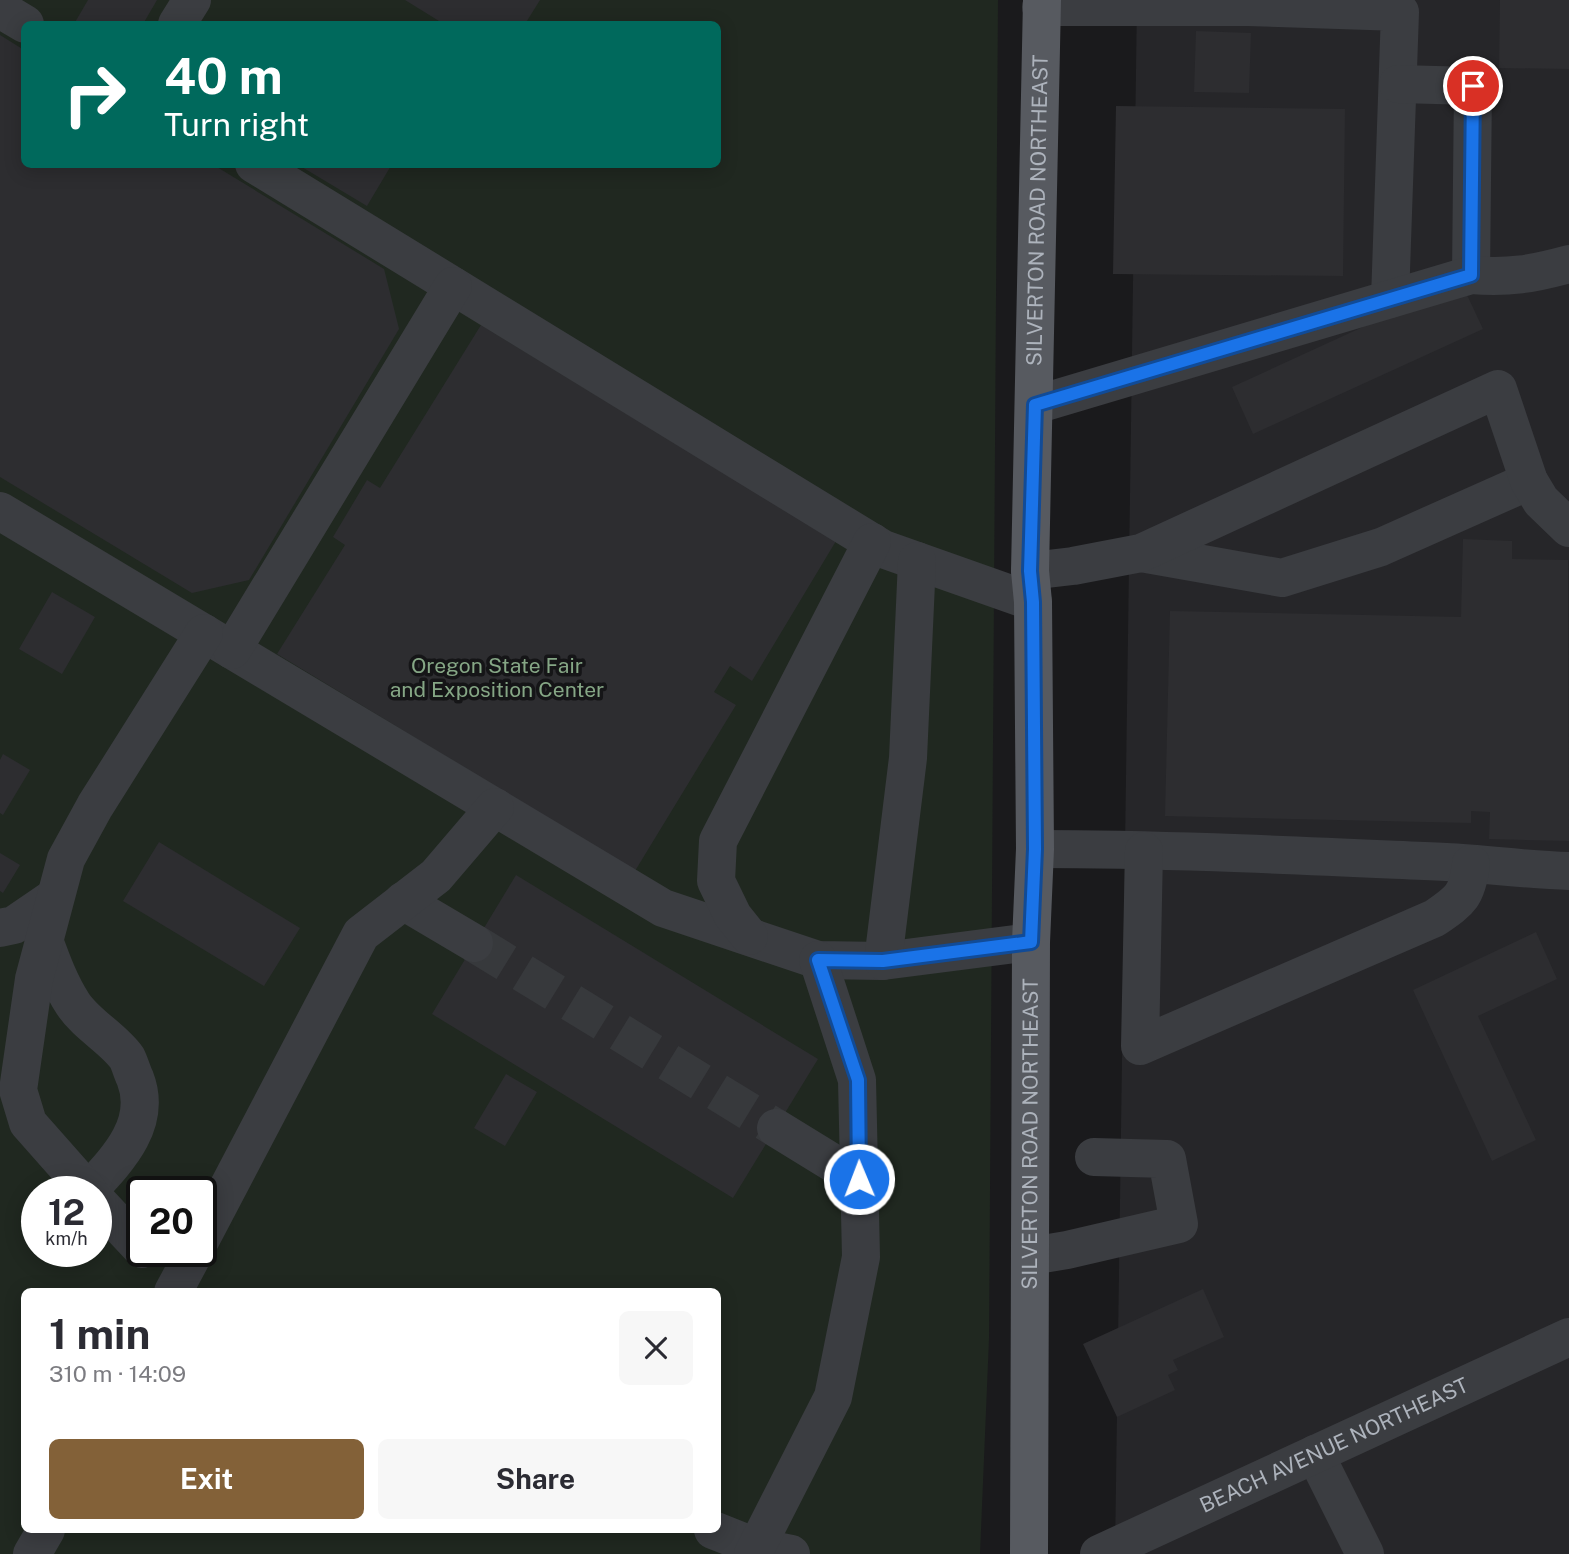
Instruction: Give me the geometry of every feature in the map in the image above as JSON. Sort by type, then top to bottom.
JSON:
[{"type":"main road","name":"SILVERTON ROAD NORTHEAST","points":[[1029,1554],[1031,942],[1035,849],[1031,587],[1042,3]]},
{"type":"street","points":[[179,21],[192,0]]},
{"type":"street","points":[[1042,3],[1400,12],[1390,299]]},
{"type":"street","points":[[0,9],[21,22]]},
{"type":"street","points":[[1398,84],[1473,86],[1471,275]]},
{"type":"street","points":[[261,168],[859,534],[918,561],[1031,587],[1073,566],[1141,553],[1497,389],[1529,481],[1541,501],[1569,528]]},
{"type":"street","points":[[1035,405],[1471,275],[1530,275],[1569,264]]},
{"type":"street","points":[[75,1176],[28,1123],[7,1048],[34,979],[66,859],[95,806],[218,641],[453,286]]},
{"type":"street","points":[[1141,553],[1282,578],[1381,547],[1529,481]]},
{"type":"street","points":[[0,511],[663,908],[818,960],[883,961],[1031,942]]},
{"type":"street","points":[[749,936],[733,916],[716,881],[718,841],[859,534]]},
{"type":"street","points":[[883,961],[908,758],[918,561]]},
{"type":"street","points":[[217,1208],[361,934],[436,876],[495,807]]},
{"type":"street","points":[[1035,849],[1270,854],[1569,871]]},
{"type":"street","points":[[1144,851],[1140,1046],[1435,918],[1455,904],[1468,888],[1471,864]]},
{"type":"street","points":[[0,928],[14,925],[55,897]]},
{"type":"street","points":[[403,901],[474,943]]},
{"type":"street","points":[[44,940],[56,974],[74,1006],[127,1058],[138,1086],[141,1107],[135,1130],[104,1176]]},
{"type":"street","points":[[721,1533],[767,1551],[833,1397],[861,1257],[858,1080],[818,960]]},
{"type":"street","points":[[776,1128],[859,1179]]},
{"type":"street","points":[[1031,1256],[1179,1224],[1167,1159],[1094,1157]]},
{"type":"street","points":[[112,1217],[126,1232]]},
{"type":"street","points":[[165,1267],[181,1279]]},
{"type":"street","name":"BEACH AVENUE NORTHEAST","points":[[1099,1554],[1569,1337]]},
{"type":"street","points":[[1303,1460],[1315,1502],[1341,1554]]},
{"type":"street","points":[[1303,1460],[1365,1554]]},
{"type":"street","points":[[32,1554],[44,1533]]},
{"type":"shaded area","points":[[1137,0],[1569,0],[1569,1554],[1115,1554]]},
{"type":"green space","name":"Oregon State Fair and Exposition Center","points":[[0,0],[998,0],[989,1339],[980,1554],[0,1554]]},
{"type":"building","points":[[88,0],[157,0],[145,21],[76,21]]},
{"type":"building","points":[[405,0],[540,0],[527,21],[439,21]]},
{"type":"building","points":[[1500,0],[1569,0],[1569,69],[1499,68]]},
{"type":"building","points":[[1196,31],[1251,33],[1249,93],[1194,92]]},
{"type":"building","points":[[0,35],[21,48],[21,168],[219,168],[384,269],[399,329],[249,580],[192,593],[0,477]]},
{"type":"building","points":[[1116,106],[1345,109],[1343,276],[1113,274]]},
{"type":"building","points":[[304,168],[390,168],[367,206]]},
{"type":"building","points":[[1461,282],[1483,329],[1253,434],[1232,387]]},
{"type":"building","points":[[481,325],[836,541],[752,681],[730,666],[714,692],[736,705],[635,871],[277,654],[345,545],[333,537],[367,480],[380,488]]},
{"type":"building","points":[[1463,539],[1512,541],[1512,559],[1568,560],[1569,841],[1489,839],[1490,812],[1471,811],[1471,823],[1165,816],[1170,611],[1461,617]]},
{"type":"building","points":[[52,592],[95,617],[62,674],[19,649]]},
{"type":"building","points":[[3,754],[30,770],[3,815],[0,813],[0,760]]},
{"type":"building","points":[[159,842],[300,928],[264,986],[123,901]]},
{"type":"building","points":[[0,853],[20,865],[3,893],[0,891]]},
{"type":"building","points":[[516,875],[818,1059],[733,1198],[432,1014]]},
{"type":"building","points":[[1536,932],[1557,979],[1478,1016],[1536,1140],[1492,1161],[1413,990]]},
{"type":"building","points":[[506,1074],[537,1092],[505,1146],[474,1128]]},
{"type":"building","points":[[1203,1289],[1224,1337],[1173,1360],[1178,1370],[1168,1375],[1175,1390],[1117,1417],[1083,1344]]},
{"type":"tunnel","points":[[474,943],[776,1128]]},
{"type":"route","points":[[859,1179],[858,1080],[818,960],[883,961],[1031,942],[1035,849],[1033,602],[1030,571],[1035,405],[1471,275],[1473,86]]}]
